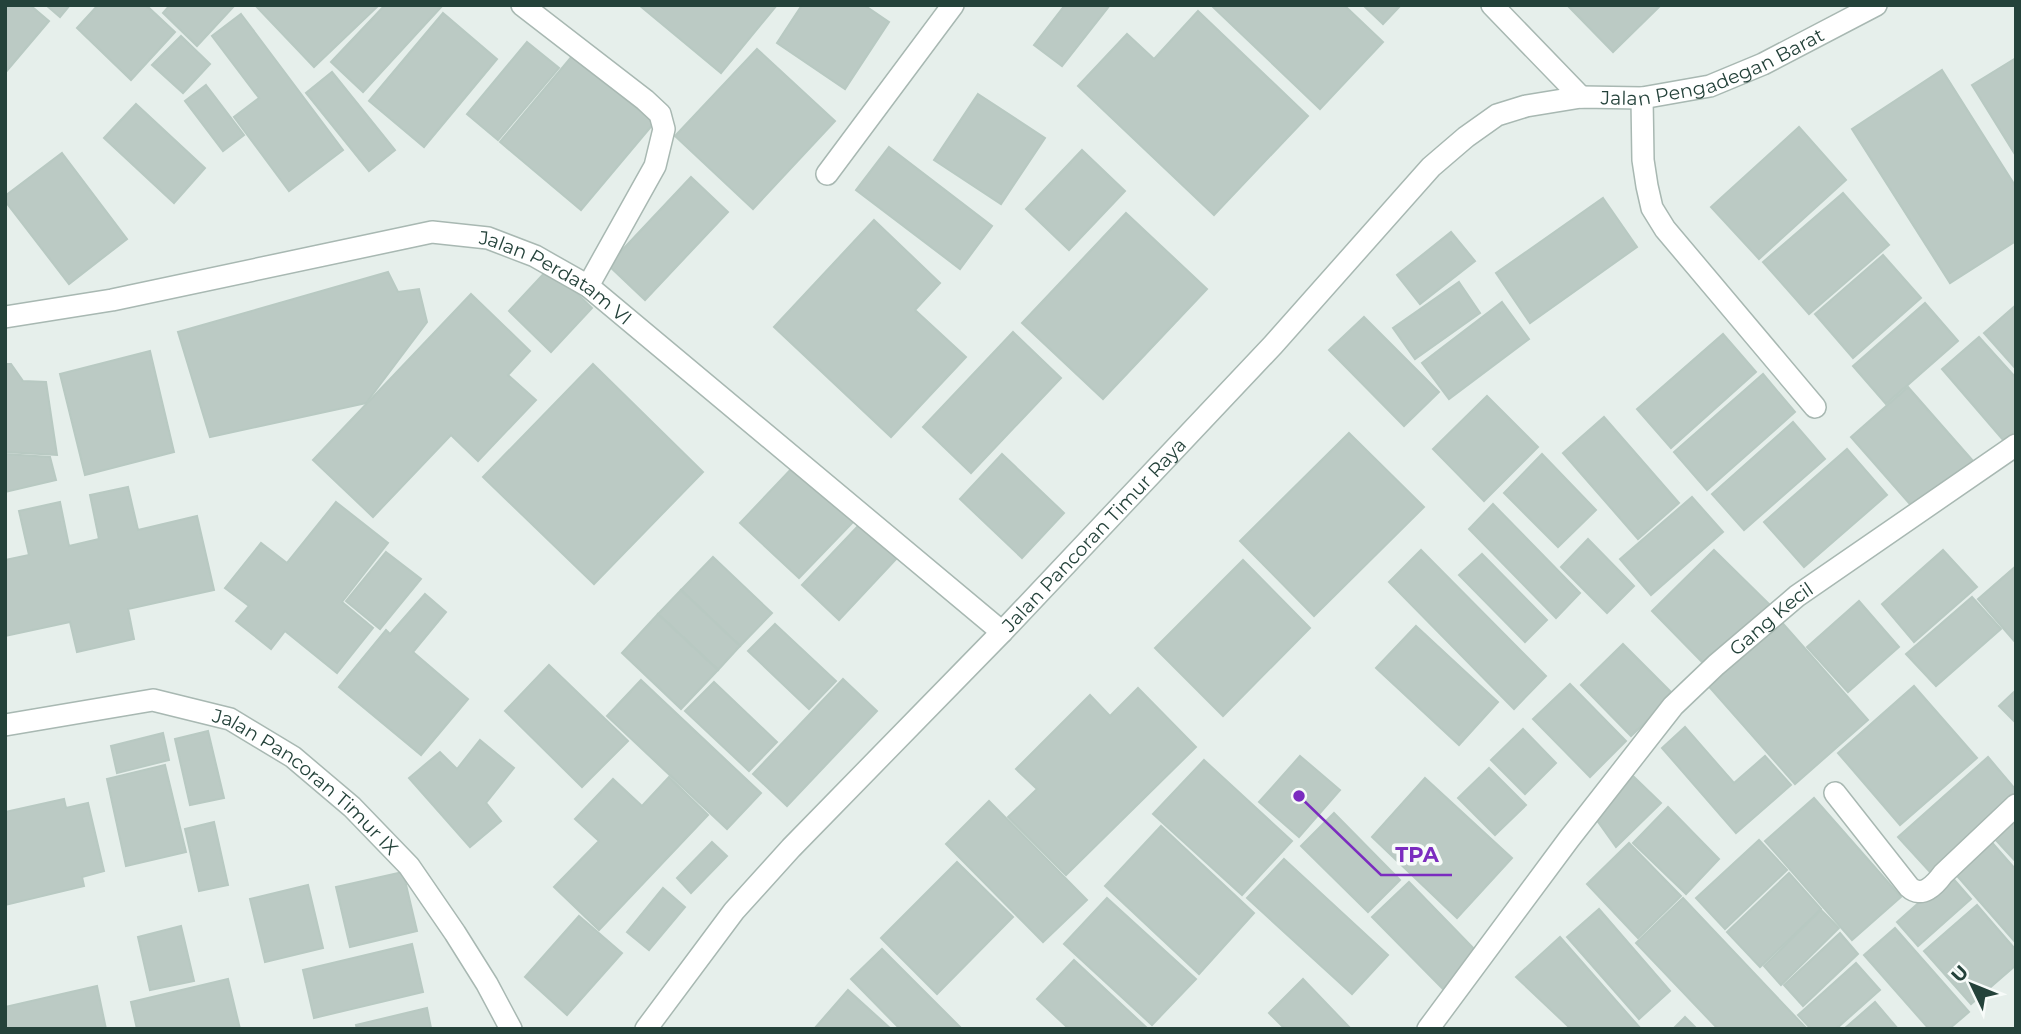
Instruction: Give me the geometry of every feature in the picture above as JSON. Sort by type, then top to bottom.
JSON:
[{"type":"street","points":[[522,5],[645,100],[660,114],[664,130],[655,166],[588,286]]},
{"type":"street","points":[[827,174],[953,5]]},
{"type":"street","points":[[1492,5],[1581,97]]},
{"type":"street","name":"Jalan Pengadegan Barat","points":[[1581,97],[1642,98],[1710,86],[1763,64],[1876,5]]},
{"type":"street","name":"Jalan Pancoran Timur Raya","points":[[646,1029],[734,911],[782,857],[1002,632],[1273,345],[1432,167],[1466,137],[1497,115],[1527,106],[1581,97]]},
{"type":"street","points":[[1642,98],[1643,160],[1652,208],[1665,229],[1815,407]]},
{"type":"street","name":"Jalan Perdatam VI","points":[[5,317],[112,300],[432,232],[488,238],[535,256],[588,286],[1002,632]]},
{"type":"street","name":"Gang Kecil","points":[[1428,1029],[1569,839],[1673,706],[1764,622],[1797,596],[2016,445]]},
{"type":"street","name":"Jalan Pancoran Timur IX","points":[[5,725],[153,699],[230,719],[241,725],[293,757],[352,807],[409,866],[487,984],[511,1029]]},
{"type":"street","points":[[1835,793],[1909,887],[1917,892],[1934,886],[1943,874],[2016,805]]},
{"type":"building","points":[[5,5],[30,5],[49,21],[5,73]]},
{"type":"building","points":[[46,5],[70,5],[60,17]]},
{"type":"building","points":[[98,5],[146,5],[175,32],[131,80],[77,28]]},
{"type":"building","points":[[170,5],[235,5],[197,46],[163,13]]},
{"type":"building","points":[[255,5],[379,5],[314,67]]},
{"type":"building","points":[[385,5],[443,5],[363,92],[331,62]]},
{"type":"building","points":[[639,5],[777,5],[721,73]]},
{"type":"building","points":[[802,5],[864,5],[889,22],[845,89],[777,43]]},
{"type":"building","points":[[1065,5],[1110,5],[1062,66],[1034,45]]},
{"type":"building","points":[[1344,5],[1383,42],[1320,109],[1213,7]]},
{"type":"building","points":[[1363,5],[1401,5],[1383,24]]},
{"type":"building","points":[[1567,5],[1661,5],[1613,52]]},
{"type":"building","points":[[1198,11],[1308,116],[1214,215],[1078,86],[1127,34],[1154,59]]},
{"type":"building","points":[[443,13],[497,59],[424,147],[369,101]]},
{"type":"building","points":[[241,14],[343,150],[289,191],[234,117],[259,98],[212,36]]},
{"type":"building","points":[[181,36],[210,64],[183,93],[152,65]]},
{"type":"building","points":[[527,42],[559,68],[498,140],[467,114]]},
{"type":"building","points":[[757,49],[835,121],[753,209],[675,136]]},
{"type":"building","points":[[573,55],[654,123],[581,210],[500,142]]},
{"type":"building","points":[[2016,58],[2016,156],[1972,85]]},
{"type":"building","points":[[1942,70],[2016,187],[2016,241],[1950,283],[1852,129]]},
{"type":"building","points":[[332,72],[395,150],[369,171],[306,93]]},
{"type":"building","points":[[206,85],[244,135],[223,151],[185,101]]},
{"type":"building","points":[[978,94],[1045,138],[1001,204],[934,160]]},
{"type":"building","points":[[136,104],[205,168],[174,203],[104,138]]},
{"type":"building","points":[[1799,127],[1846,180],[1759,259],[1711,207]]},
{"type":"building","points":[[889,147],[992,226],[960,269],[856,190]]},
{"type":"building","points":[[1082,150],[1125,191],[1069,250],[1026,209]]},
{"type":"building","points":[[62,153],[127,239],[69,284],[5,201],[5,196]]},
{"type":"building","points":[[691,177],[728,212],[645,300],[608,265]]},
{"type":"building","points":[[1843,193],[1889,245],[1809,314],[1763,262]]},
{"type":"building","points":[[1603,198],[1637,247],[1530,323],[1496,273]]},
{"type":"building","points":[[1126,213],[1207,289],[1103,399],[1022,323]]},
{"type":"building","points":[[874,220],[940,283],[915,310],[966,357],[891,437],[774,327]]},
{"type":"building","points":[[1451,232],[1475,261],[1420,304],[1397,275]]},
{"type":"building","points":[[1883,255],[1921,298],[1853,358],[1815,314]]},
{"type":"building","points":[[550,267],[592,308],[551,352],[509,311]]},
{"type":"building","points":[[388,272],[398,292],[419,289],[427,322],[366,403],[210,437],[178,332]]},
{"type":"building","points":[[1459,282],[1480,313],[1415,359],[1393,328]]},
{"type":"building","points":[[471,294],[530,351],[508,375],[536,400],[478,461],[451,435],[373,517],[313,460]]},
{"type":"building","points":[[1502,302],[1529,339],[1449,399],[1422,363]]},
{"type":"building","points":[[1925,303],[1958,341],[1886,404],[1853,366]]},
{"type":"building","points":[[2016,305],[2016,369],[1984,333]]},
{"type":"building","points":[[1364,317],[1439,392],[1404,426],[1329,350]]},
{"type":"building","points":[[1013,332],[1061,378],[971,473],[923,427]]},
{"type":"building","points":[[1723,334],[1756,372],[1671,448],[1637,409]]},
{"type":"building","points":[[1979,337],[2016,378],[2016,430],[2004,441],[1942,369]]},
{"type":"building","points":[[150,351],[174,452],[85,475],[60,374]]},
{"type":"building","points":[[5,364],[11,364],[23,381],[46,382],[57,455],[5,452]]},
{"type":"building","points":[[593,364],[703,472],[594,584],[483,477]]},
{"type":"building","points":[[1763,374],[1795,412],[1707,490],[1674,452]]},
{"type":"building","points":[[1908,387],[1973,461],[1916,511],[1851,437]]},
{"type":"building","points":[[1487,396],[1538,447],[1484,501],[1433,449]]},
{"type":"building","points":[[1604,417],[1679,503],[1638,539],[1563,453]]},
{"type":"building","points":[[1793,422],[1825,459],[1744,530],[1712,494]]},
{"type":"building","points":[[1349,433],[1424,507],[1314,616],[1240,541]]},
{"type":"building","points":[[1847,449],[1887,495],[1804,567],[1764,522]]},
{"type":"building","points":[[5,454],[50,457],[56,480],[5,492]]},
{"type":"building","points":[[1002,454],[1064,513],[1022,558],[960,499]]},
{"type":"building","points":[[1542,454],[1596,510],[1558,547],[1504,493]]},
{"type":"building","points":[[796,464],[855,520],[799,578],[740,523]]},
{"type":"building","points":[[128,487],[138,530],[197,516],[214,590],[128,609],[134,639],[77,652],[70,622],[5,636],[5,560],[29,555],[19,511],[60,502],[69,546],[99,539],[90,495]]},
{"type":"building","points":[[1692,497],[1723,532],[1651,595],[1620,559]]},
{"type":"building","points":[[336,502],[388,543],[342,602],[373,628],[337,673],[285,631],[271,649],[236,621],[249,606],[225,588],[261,543],[287,563]]},
{"type":"building","points":[[1493,504],[1580,593],[1556,618],[1469,529]]},
{"type":"building","points":[[860,524],[897,558],[839,620],[802,585]]},
{"type":"building","points":[[1588,539],[1634,586],[1607,613],[1561,567]]},
{"type":"building","points":[[1421,550],[1546,676],[1514,709],[1389,582]]},
{"type":"building","points":[[1714,550],[1770,605],[1707,667],[1652,611]]},
{"type":"building","points":[[1943,550],[1977,587],[1914,642],[1882,604]]},
{"type":"building","points":[[386,552],[421,579],[380,629],[346,601]]},
{"type":"building","points":[[1482,554],[1547,620],[1525,642],[1459,575]]},
{"type":"building","points":[[713,557],[772,613],[740,646],[681,590]]},
{"type":"building","points":[[1243,560],[1310,628],[1223,716],[1155,648]]},
{"type":"building","points":[[2016,566],[2016,643],[1978,599]]},
{"type":"building","points":[[681,590],[740,646],[718,670],[658,614]]},
{"type":"building","points":[[425,594],[446,612],[413,652],[468,699],[421,755],[339,687],[386,630],[390,634]]},
{"type":"building","points":[[1972,597],[2001,629],[1936,686],[1906,654]]},
{"type":"building","points":[[1859,601],[1899,647],[1848,692],[1807,647]]},
{"type":"building","points":[[658,614],[718,670],[681,709],[622,653]]},
{"type":"building","points":[[1778,618],[1868,720],[1795,784],[1705,682]]},
{"type":"building","points":[[775,624],[836,681],[809,709],[748,651]]},
{"type":"building","points":[[1416,626],[1498,702],[1459,745],[1376,668]]},
{"type":"building","points":[[1623,644],[1674,695],[1631,736],[1581,685]]},
{"type":"building","points":[[549,665],[628,741],[582,787],[505,711]]},
{"type":"building","points":[[843,679],[877,711],[787,806],[753,774]]},
{"type":"building","points":[[641,680],[761,793],[727,829],[607,716]]},
{"type":"building","points":[[714,682],[777,742],[749,771],[685,711]]},
{"type":"building","points":[[1570,684],[1626,741],[1590,777],[1533,719]]},
{"type":"building","points":[[1914,686],[1977,758],[1900,825],[1838,753]]},
{"type":"building","points":[[1138,688],[1196,747],[1066,875],[1008,817],[1037,789],[1016,769],[1090,695],[1110,716]]},
{"type":"building","points":[[2016,690],[2016,723],[1999,706]]},
{"type":"building","points":[[1685,727],[1734,783],[1765,756],[1791,785],[1736,833],[1662,748]]},
{"type":"building","points":[[1523,729],[1556,763],[1525,794],[1491,760]]},
{"type":"building","points":[[208,731],[224,798],[190,805],[175,739]]},
{"type":"building","points":[[163,733],[169,760],[117,773],[111,746]]},
{"type":"building","points":[[480,740],[514,768],[486,803],[501,821],[470,847],[409,778],[440,752],[457,769]]},
{"type":"building","points":[[1300,756],[1340,790],[1299,837],[1259,802]]},
{"type":"building","points":[[1988,757],[2016,790],[2016,798],[1931,873],[1898,837]]},
{"type":"building","points":[[1204,760],[1292,841],[1242,895],[1153,814]]},
{"type":"building","points":[[165,765],[186,852],[126,866],[107,779]]},
{"type":"building","points":[[1489,768],[1526,805],[1495,835],[1458,798]]},
{"type":"building","points":[[1633,776],[1661,803],[1616,847],[1594,816]]},
{"type":"building","points":[[669,777],[708,815],[599,930],[554,887],[599,841],[575,819],[613,779],[642,806]]},
{"type":"building","points":[[1425,778],[1512,858],[1457,918],[1372,837]]},
{"type":"building","points":[[1814,798],[1901,897],[1852,940],[1765,841]]},
{"type":"building","points":[[64,799],[66,808],[88,803],[104,871],[82,877],[84,886],[5,905],[5,812]]},
{"type":"building","points":[[989,801],[1087,900],[1043,942],[946,844]]},
{"type":"building","points":[[1668,807],[1719,859],[1686,894],[1633,843]]},
{"type":"building","points":[[1334,813],[1400,880],[1368,912],[1301,846]]},
{"type":"building","points":[[2016,821],[2016,862],[1995,839]]},
{"type":"building","points":[[214,822],[228,885],[199,891],[185,829]]},
{"type":"building","points":[[1161,826],[1254,913],[1199,974],[1105,886]]},
{"type":"building","points":[[1988,838],[2016,870],[2016,943],[1952,870]]},
{"type":"building","points":[[1759,840],[1787,870],[1725,929],[1696,898]]},
{"type":"building","points":[[712,842],[727,856],[691,893],[677,878]]},
{"type":"building","points":[[1629,843],[1681,896],[1638,938],[1587,884]]},
{"type":"building","points":[[1284,859],[1388,955],[1352,994],[1247,898]]},
{"type":"building","points":[[957,862],[1013,917],[937,994],[881,938]]},
{"type":"building","points":[[403,872],[417,931],[350,947],[336,887]]},
{"type":"building","points":[[1789,873],[1821,909],[1760,967],[1727,932]]},
{"type":"building","points":[[1950,875],[1971,899],[1918,946],[1897,922]]},
{"type":"building","points":[[1409,882],[1479,954],[1443,989],[1372,917]]},
{"type":"building","points":[[308,885],[323,948],[265,962],[250,899]]},
{"type":"building","points":[[663,888],[685,907],[649,950],[627,932]]},
{"type":"building","points":[[1107,898],[1196,979],[1152,1025],[1064,944]]},
{"type":"building","points":[[1683,898],[1807,1029],[1718,1029],[1636,943]]},
{"type":"building","points":[[1977,905],[2016,950],[2016,965],[1971,1004],[1924,951]]},
{"type":"building","points":[[1599,909],[1670,991],[1639,1019],[1567,937]]},
{"type":"building","points":[[1821,910],[1839,928],[1781,985],[1764,966]]},
{"type":"building","points":[[579,916],[622,953],[567,1015],[525,977]]},
{"type":"building","points":[[181,926],[194,981],[150,990],[138,937]]},
{"type":"building","points":[[1895,928],[1969,1012],[1949,1029],[1929,1029],[1864,955]]},
{"type":"building","points":[[1840,933],[1858,954],[1803,1006],[1784,985]]},
{"type":"building","points":[[1560,937],[1641,1029],[1571,1029],[1516,977]]},
{"type":"building","points":[[412,944],[423,992],[314,1018],[303,970]]},
{"type":"building","points":[[882,949],[962,1029],[900,1029],[851,979]]},
{"type":"building","points":[[1074,960],[1148,1029],[1069,1029],[1037,999]]},
{"type":"building","points":[[1856,963],[1880,990],[1836,1029],[1811,1029],[1798,1015]]},
{"type":"building","points":[[228,979],[240,1029],[137,1029],[131,1002]]},
{"type":"building","points":[[1303,979],[1351,1029],[1285,1029],[1269,1013]]},
{"type":"building","points":[[97,986],[106,1029],[5,1029],[5,1007]]},
{"type":"building","points":[[848,990],[891,1029],[814,1029]]},
{"type":"building","points":[[1875,1002],[1898,1029],[1844,1029]]},
{"type":"building","points":[[427,1008],[431,1028],[357,1029],[356,1025]]},
{"type":"building","points":[[1685,1017],[1697,1029],[1673,1029]]},
{"type":"place","name":"TPA","points":[[1299,796]]}]
